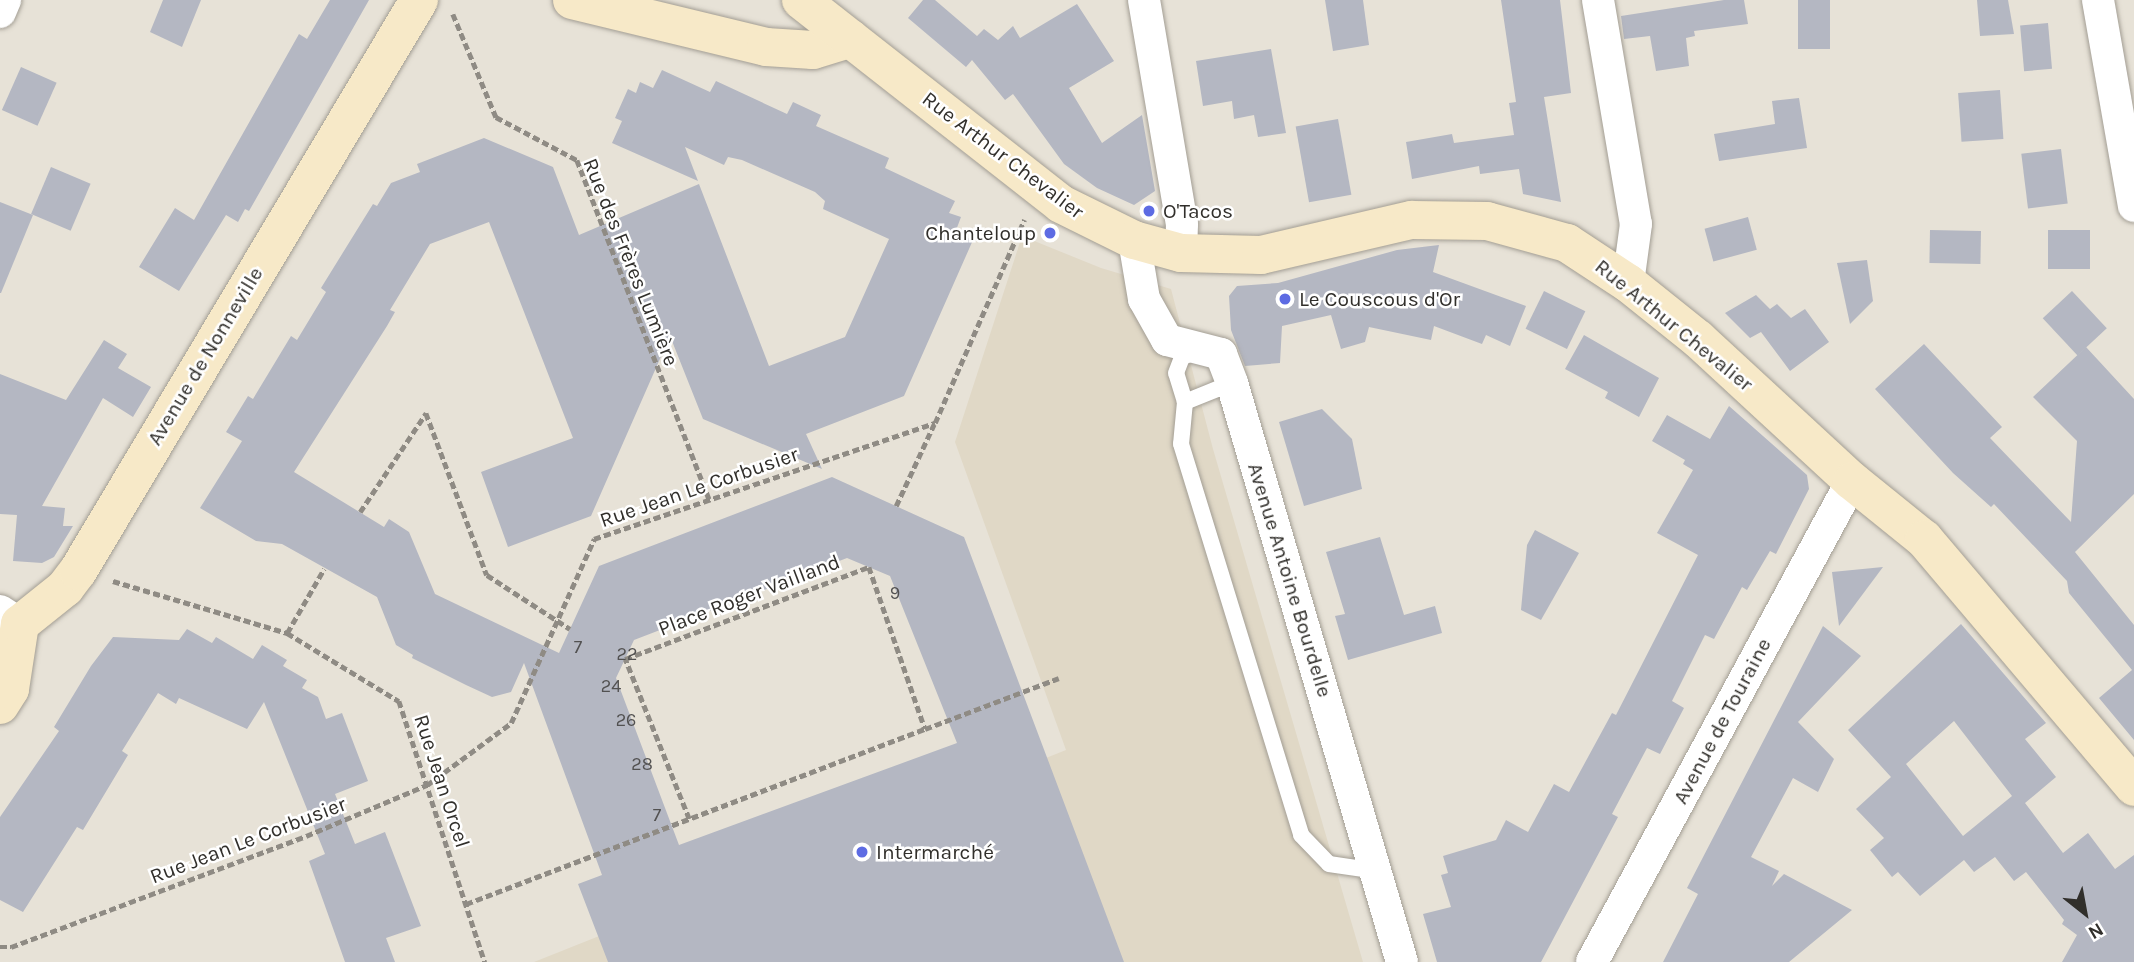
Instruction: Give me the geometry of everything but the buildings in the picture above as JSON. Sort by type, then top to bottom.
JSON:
[{"type":"street","points":[[0,12],[5,0]]},
{"type":"street","points":[[572,0],[766,47],[813,50],[850,39]]},
{"type":"street","name":"Rue Arthur Chevalier","points":[[801,0],[1038,187],[1107,230],[1133,240],[1181,253],[1261,255],[1412,220],[1487,221],[1567,243],[1628,283],[1698,339],[1852,481],[1924,540],[2134,787]]},
{"type":"street","points":[[1144,0],[1182,224],[1181,253]]},
{"type":"street","points":[[1598,0],[1636,224],[1628,283]]},
{"type":"street","points":[[2098,0],[2134,206]]},
{"type":"street","name":"Avenue de Nonneville","points":[[0,705],[10,689],[10,617],[65,589],[78,571],[435,6]]},
{"type":"street","name":"Avenue Antoine Bourdelle","points":[[1133,240],[1144,299],[1167,340],[1221,354],[1232,383],[1402,962]]},
{"type":"street","name":"Avenue de Touraine","points":[[1592,962],[1852,481]]},
{"type":"lane","points":[[1202,349],[1182,357],[1176,373],[1185,402],[1181,444],[1301,835],[1329,864],[1377,870]]},
{"type":"lane","points":[[1185,402],[1232,383]]},
{"type":"path","name":"Rue des Frères Lumière","points":[[435,6],[496,117],[577,160],[709,499]]},
{"type":"path","points":[[895,506],[935,423],[1038,187]]},
{"type":"path","points":[[360,512],[426,413],[487,575],[570,629]]},
{"type":"path","name":"Rue Jean Le Corbusier","points":[[0,947],[11,947],[306,836],[427,785],[511,723],[555,620],[594,539],[935,423]]},
{"type":"path","name":"Place Roger Vailland","points":[[689,819],[625,659],[869,567],[925,729]]},
{"type":"path","points":[[287,633],[324,569]]},
{"type":"path","name":"Rue Jean Orcel","points":[[78,571],[287,633],[399,701],[485,962]]},
{"type":"path","points":[[466,904],[1059,678]]},
{"type":"shaded area","points":[[1022,236],[1101,268],[1171,289],[1213,449],[1363,962],[534,962],[1066,750],[955,442]]},
{"type":"place","name":"O'Tacos","points":[[1149,211]]},
{"type":"place","name":"Chanteloup","points":[[1050,233]]},
{"type":"place","name":"Le Couscous d'Or","points":[[1285,299]]},
{"type":"place","name":"Intermarché","points":[[862,852]]}]
